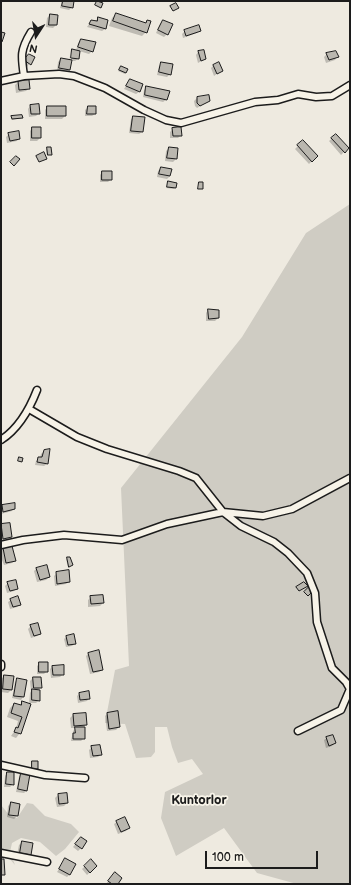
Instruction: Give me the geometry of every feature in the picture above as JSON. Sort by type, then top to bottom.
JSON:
[{"type":"street","points":[[24,76],[22,59],[23,45],[31,32]]},
{"type":"street","points":[[1,81],[24,76],[59,74],[74,76],[105,88],[144,110],[166,120],[181,122],[255,102],[278,100],[298,94],[316,97],[332,96],[350,85]]},
{"type":"street","points":[[1,440],[7,436],[29,409],[37,390]]},
{"type":"street","points":[[29,409],[77,437],[107,449],[179,470],[196,478],[223,512],[240,526],[274,542],[288,553],[307,573],[315,593],[316,622],[332,668],[346,682],[350,689],[341,710],[298,731]]},
{"type":"street","points":[[1,545],[23,540],[64,535],[122,540],[167,524],[223,512],[262,516],[292,510],[350,478]]},
{"type":"street","points":[[1,765],[46,775],[85,778]]},
{"type":"street","points":[[1,853],[46,862]]},
{"type":"shaded area","points":[[350,204],[350,884],[297,884],[257,873],[224,828],[176,856],[161,818],[165,792],[203,774],[192,759],[178,763],[167,727],[155,727],[155,752],[151,757],[136,758],[125,724],[105,723],[115,670],[129,666],[121,488],[242,337],[306,233]]},
{"type":"shaded area","points":[[27,803],[33,804],[45,816],[71,824],[79,832],[65,849],[56,856],[40,842],[21,838],[12,843],[10,852],[15,865],[9,858],[1,856],[1,805],[10,816],[17,818]]},
{"type":"building","points":[[63,1],[74,1],[73,8],[62,6]]},
{"type":"building","points":[[97,1],[103,3],[101,8],[95,5]]},
{"type":"building","points":[[176,3],[179,8],[173,11],[170,6]]},
{"type":"building","points":[[116,13],[146,23],[147,20],[151,21],[147,33],[113,21]]},
{"type":"building","points":[[50,14],[58,15],[57,25],[49,25]]},
{"type":"building","points":[[98,17],[108,20],[106,29],[89,24],[91,20],[97,21]]},
{"type":"building","points":[[163,20],[173,24],[168,35],[158,30]]},
{"type":"building","points":[[199,25],[201,31],[186,36],[184,30]]},
{"type":"building","points":[[1,32],[5,33],[2,42],[1,41]]},
{"type":"building","points":[[81,39],[96,42],[93,52],[78,47]]},
{"type":"building","points":[[72,49],[80,51],[79,59],[71,58]]},
{"type":"building","points":[[204,50],[206,59],[201,61],[198,51]]},
{"type":"building","points":[[336,51],[339,57],[329,60],[326,53]]},
{"type":"building","points":[[29,54],[35,57],[31,65],[24,60]]},
{"type":"building","points":[[61,58],[72,60],[70,70],[59,68]]},
{"type":"building","points":[[161,62],[173,64],[171,75],[159,72]]},
{"type":"building","points":[[219,62],[223,71],[217,74],[213,65]]},
{"type":"building","points":[[121,66],[128,69],[126,73],[119,70]]},
{"type":"building","points":[[130,79],[143,84],[140,92],[126,86]]},
{"type":"building","points":[[29,80],[30,89],[19,90],[18,81]]},
{"type":"building","points":[[146,86],[170,91],[167,100],[145,95]]},
{"type":"building","points":[[209,95],[210,101],[200,106],[197,103],[197,97]]},
{"type":"building","points":[[39,104],[40,114],[31,114],[30,105]]},
{"type":"building","points":[[47,106],[66,106],[66,116],[47,116]]},
{"type":"building","points":[[88,106],[96,106],[96,114],[87,114]]},
{"type":"building","points":[[22,115],[23,118],[12,119],[11,116]]},
{"type":"building","points":[[133,116],[145,117],[143,132],[131,131]]},
{"type":"building","points":[[32,127],[41,127],[41,138],[32,138]]},
{"type":"building","points":[[181,127],[182,136],[173,136],[172,128]]},
{"type":"building","points":[[19,131],[20,139],[10,141],[8,133]]},
{"type":"building","points":[[336,134],[349,148],[345,153],[331,138]]},
{"type":"building","points":[[303,140],[318,156],[312,162],[297,145]]},
{"type":"building","points":[[47,147],[51,147],[52,155],[48,155]]},
{"type":"building","points":[[169,147],[178,148],[177,159],[167,158]]},
{"type":"building","points":[[44,152],[47,159],[39,162],[36,156]]},
{"type":"building","points":[[16,156],[20,159],[14,166],[10,162]]},
{"type":"building","points":[[161,167],[172,169],[170,176],[159,174]]},
{"type":"building","points":[[102,171],[112,171],[112,180],[102,180]]},
{"type":"building","points":[[168,181],[177,183],[176,188],[167,187]]},
{"type":"building","points":[[199,182],[203,182],[203,189],[198,189]]},
{"type":"building","points":[[208,309],[219,310],[219,318],[209,319]]},
{"type":"building","points":[[50,449],[48,464],[37,462],[38,457],[42,457],[44,450]]},
{"type":"building","points":[[19,457],[23,458],[22,462],[18,461]]},
{"type":"building","points":[[15,503],[15,509],[3,512],[2,505]]},
{"type":"building","points":[[10,523],[12,537],[3,539],[1,524]]},
{"type":"building","points":[[12,546],[16,561],[6,563],[3,548]]},
{"type":"building","points":[[67,557],[70,557],[73,565],[69,567]]},
{"type":"building","points":[[47,565],[50,577],[40,580],[36,568]]},
{"type":"building","points":[[69,570],[70,582],[57,584],[56,572]]},
{"type":"building","points":[[16,580],[18,589],[10,591],[7,582]]},
{"type":"building","points":[[304,582],[308,586],[299,591],[296,587]]},
{"type":"building","points":[[309,587],[313,591],[308,596],[304,592]]},
{"type":"building","points":[[103,595],[104,603],[91,604],[90,596]]},
{"type":"building","points":[[18,596],[21,605],[13,607],[10,599]]},
{"type":"building","points":[[38,623],[41,634],[34,636],[30,625]]},
{"type":"building","points":[[74,634],[76,644],[68,645],[66,636]]},
{"type":"building","points":[[99,650],[103,670],[93,672],[88,653]]},
{"type":"building","points":[[39,662],[48,662],[48,672],[39,672]]},
{"type":"building","points":[[64,665],[64,675],[53,675],[52,666]]},
{"type":"building","points":[[4,675],[14,676],[12,690],[3,689]]},
{"type":"building","points":[[33,677],[41,677],[42,688],[34,688]]},
{"type":"building","points":[[17,678],[27,680],[24,697],[14,696]]},
{"type":"building","points":[[32,689],[40,690],[40,701],[32,700]]},
{"type":"building","points":[[89,691],[90,699],[80,700],[79,693]]},
{"type":"building","points":[[22,701],[31,704],[21,734],[14,732],[16,727],[18,728],[22,717],[11,713],[14,703],[21,705]]},
{"type":"building","points":[[118,711],[120,727],[109,729],[107,713]]},
{"type":"building","points":[[86,713],[87,725],[74,726],[73,714]]},
{"type":"building","points":[[75,727],[85,727],[85,739],[73,739]]},
{"type":"building","points":[[333,735],[336,743],[329,746],[326,737]]},
{"type":"building","points":[[100,745],[102,755],[93,756],[91,746]]},
{"type":"building","points":[[32,761],[38,761],[38,769],[32,769]]},
{"type":"building","points":[[7,772],[14,772],[14,785],[6,784]]},
{"type":"building","points":[[21,773],[30,774],[27,791],[18,789]]},
{"type":"building","points":[[67,793],[68,803],[59,804],[58,794]]},
{"type":"building","points":[[11,802],[20,804],[18,816],[9,815]]},
{"type":"building","points":[[125,817],[130,828],[121,832],[116,821]]},
{"type":"building","points":[[81,837],[87,841],[82,849],[75,844]]},
{"type":"building","points":[[22,841],[33,843],[31,855],[20,853]]},
{"type":"building","points":[[65,858],[76,864],[70,875],[59,869]]},
{"type":"building","points":[[1,859],[4,859],[5,875],[1,875]]},
{"type":"building","points":[[91,859],[97,866],[90,873],[84,866]]},
{"type":"building","points":[[115,872],[122,878],[118,884],[112,884],[108,881]]},
{"type":"district","name":"Kuntorlor","points":[[199,801]]}]
